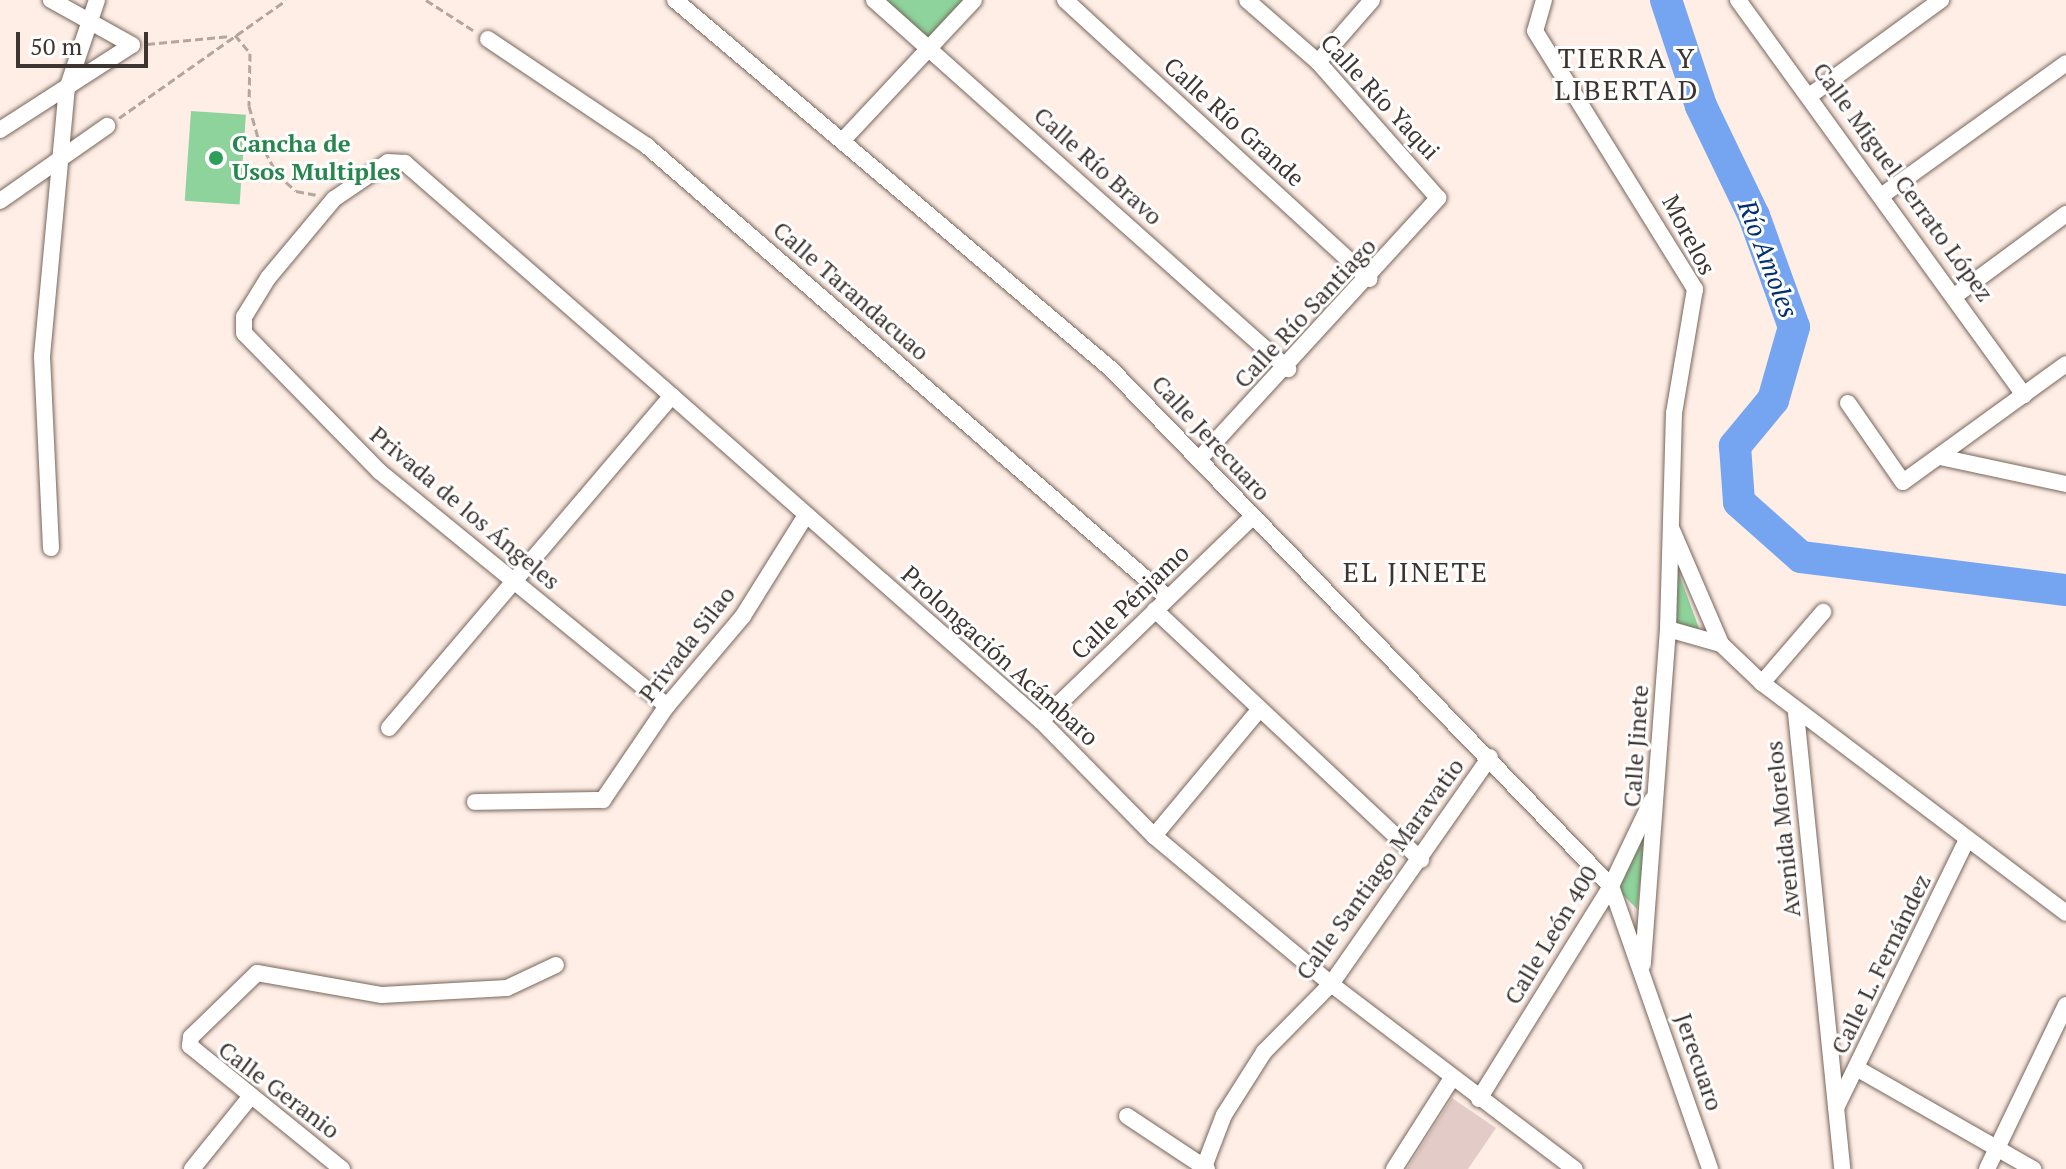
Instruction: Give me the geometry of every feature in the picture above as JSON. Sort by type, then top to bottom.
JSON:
[{"type":"street","points":[[0,130],[132,45],[51,0]]},
{"type":"street","points":[[51,548],[42,356],[67,89],[97,0]]},
{"type":"street","name":"Calle Jerecuaro","points":[[675,0],[844,139],[1202,456],[1252,517],[1490,757],[1611,886],[1643,970]]},
{"type":"street","name":"Calle Río Bravo","points":[[874,0],[1288,369]]},
{"type":"street","points":[[844,139],[974,0]]},
{"type":"street","name":"Calle Río Grande","points":[[1065,0],[1370,279]]},
{"type":"street","name":"Calle Río Yaqui","points":[[1247,0],[1318,62],[1438,198]]},
{"type":"street","points":[[1318,62],[1372,0]]},
{"type":"street","name":"Morelos","points":[[1544,0],[1535,31],[1695,289],[1674,413],[1670,525]]},
{"type":"street","name":"Calle Miguel Cerrato López","points":[[1738,0],[1812,94],[2024,395]]},
{"type":"street","points":[[1812,94],[1941,0]]},
{"type":"street","name":"Calle Tarandacuao","points":[[488,39],[647,146],[1168,598]]},
{"type":"street","points":[[1884,194],[2066,63]]},
{"type":"street","points":[[0,201],[107,126]]},
{"type":"street","name":"Prolongación Acámbaro","points":[[334,199],[388,162],[405,163],[1041,721],[1154,836],[1331,984],[1575,1169]]},
{"type":"street","name":"Calle Río Santiago","points":[[1202,456],[1288,369],[1438,198]]},
{"type":"street","name":"Privada de los Ángeles","points":[[334,199],[268,278],[244,317],[244,333],[380,472],[667,706]]},
{"type":"street","points":[[1956,295],[2066,214]]},
{"type":"street","points":[[1848,403],[1903,482],[2066,364]]},
{"type":"street","points":[[389,728],[672,396]]},
{"type":"street","points":[[1940,457],[2066,484]]},
{"type":"street","name":"Privada Silao","points":[[475,802],[603,800],[667,706],[743,616],[806,515]]},
{"type":"street","name":"Calle Pénjamo","points":[[1041,721],[1252,517]]},
{"type":"street","name":"Calle Jinete","points":[[1643,970],[1668,629],[1670,525]]},
{"type":"street","name":"Avenida Morelos","points":[[1670,525],[1721,644],[1796,713],[1842,1169]]},
{"type":"street","points":[[1155,610],[1421,860]]},
{"type":"street","points":[[1762,683],[1823,612]]},
{"type":"street","points":[[1668,629],[1721,644]]},
{"type":"street","points":[[1154,836],[1259,710]]},
{"type":"street","points":[[1796,713],[2066,913]]},
{"type":"street","name":"Calle Santiago Maravatio","points":[[1205,1168],[1224,1115],[1264,1052],[1331,984],[1421,860],[1490,757]]},
{"type":"street","name":"Calle León 400","points":[[1479,1099],[1611,886],[1657,791]]},
{"type":"street","name":"Calle L. Fernández","points":[[1836,1108],[1858,1069],[1967,840]]},
{"type":"street","name":"Calle Geranio","points":[[334,1167],[190,1046],[191,1037],[257,973],[382,995],[507,988],[556,965]]},
{"type":"street","name":"Jerecuaro","points":[[1643,970],[1710,1169]]},
{"type":"street","points":[[1987,1169],[2066,1005]]},
{"type":"street","points":[[1858,1069],[2033,1169]]},
{"type":"street","points":[[1394,1169],[1452,1078]]},
{"type":"street","points":[[192,1169],[250,1097]]},
{"type":"street","points":[[1127,1116],[1205,1168]]},
{"type":"path","points":[[107,126],[286,0]]},
{"type":"path","points":[[426,0],[488,39]]},
{"type":"path","points":[[132,45],[235,35]]},
{"type":"path","points":[[235,35],[250,53],[249,106],[277,174],[296,191],[334,199]]},
{"type":"green space","points":[[874,0],[974,0],[931,48]]},
{"type":"green space","name":"Cancha de Usos Multiples","points":[[191,111],[246,115],[240,205],[185,201]]},
{"type":"green space","points":[[1678,571],[1700,631],[1675,624]]},
{"type":"green space","points":[[1647,827],[1637,909],[1613,885]]},
{"type":"building","points":[[1452,1098],[1496,1128],[1468,1169],[1407,1169]]},
{"type":"waterway","name":"Río Amoles","points":[[1666,0],[1701,106],[1754,216],[1794,327],[1773,400],[1735,446],[1739,502],[1801,557],[2066,590]]},
{"type":"place","name":"Cancha de Usos Multiples","points":[[216,158]]},
{"type":"district","name":"TIERRA Y LIBERTAD","points":[[1627,74]]},
{"type":"district","name":"EL JINETE","points":[[1416,572]]}]
